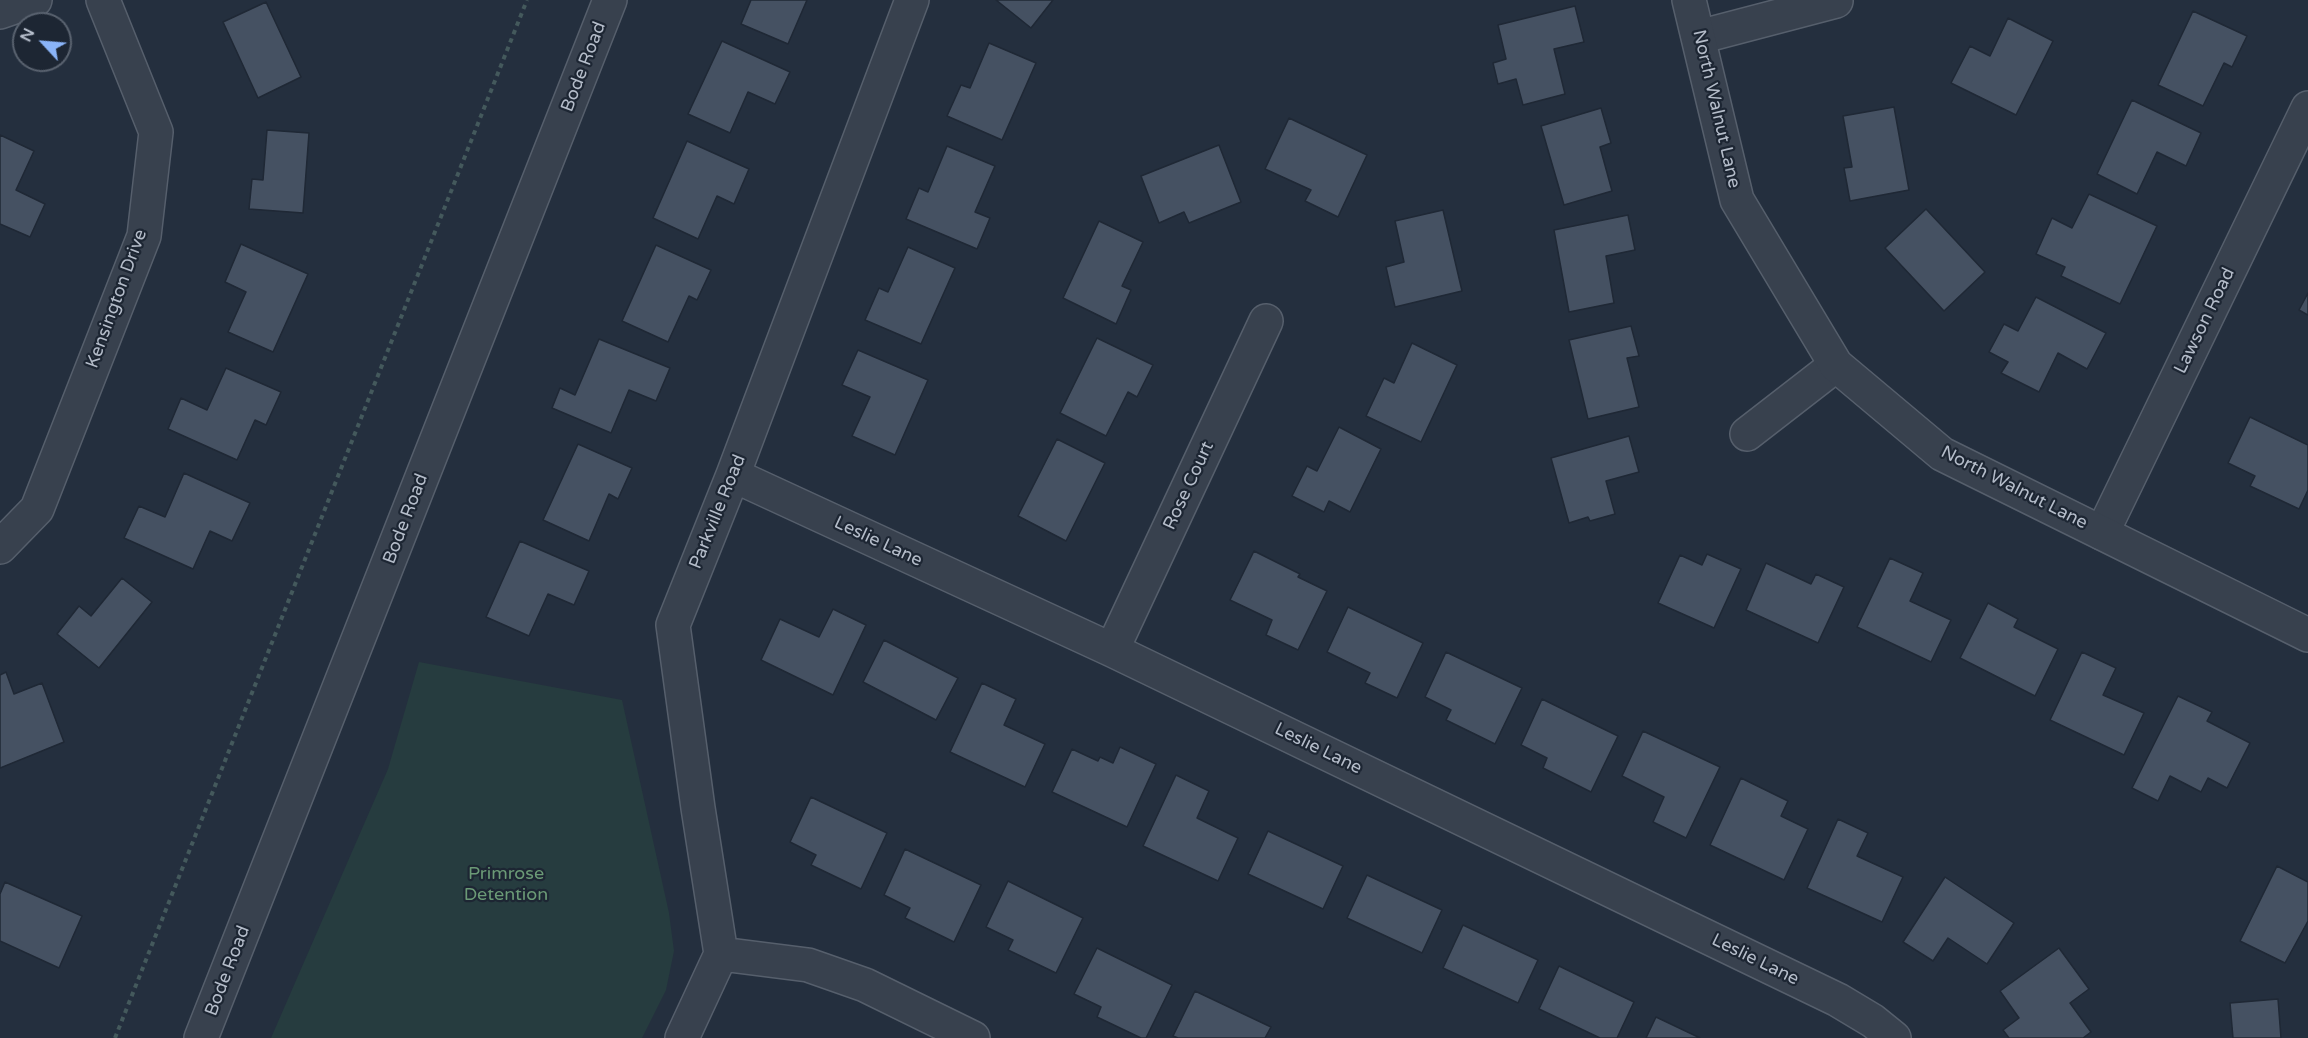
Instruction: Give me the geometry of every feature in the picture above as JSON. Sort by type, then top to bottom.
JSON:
[{"type":"street","points":[[0,12],[35,0]]},
{"type":"street","name":"Kensington Drive","points":[[0,547],[37,509],[144,236],[156,132],[103,0]]},
{"type":"street","name":"Bode Road","points":[[201,1038],[610,0]]},
{"type":"street","name":"Parkville Road","points":[[721,954],[673,625],[733,475],[912,0]]},
{"type":"street","name":"North Walnut Lane","points":[[1689,0],[1737,200],[1836,365],[1942,454],[2308,635]]},
{"type":"street","points":[[1699,37],[1836,1]]},
{"type":"street","name":"Lawson Road","points":[[2102,533],[2299,148],[2308,108]]},
{"type":"street","name":"Rose Court","points":[[1112,650],[1266,321]]},
{"type":"street","points":[[1747,435],[1836,365]]},
{"type":"street","name":"Leslie Lane","points":[[733,475],[1112,650],[1838,1000],[1873,1021],[1894,1038]]},
{"type":"street","points":[[682,1038],[721,954],[808,965],[865,985],[973,1038]]},
{"type":"path","points":[[115,1038],[527,0]]},
{"type":"green space","name":"Primrose Detention","points":[[419,662],[622,700],[669,913],[674,951],[666,990],[642,1038],[271,1038],[388,769]]},
{"type":"building","points":[[751,0],[807,0],[788,44],[741,24]]},
{"type":"building","points":[[996,0],[1053,0],[1031,28]]},
{"type":"building","points":[[266,2],[301,77],[258,98],[223,22]]},
{"type":"building","points":[[1575,6],[1584,42],[1554,49],[1565,94],[1523,105],[1516,79],[1498,84],[1493,63],[1506,59],[1498,25]]},
{"type":"building","points":[[2193,11],[2247,36],[2232,67],[2224,63],[2203,106],[2158,85]]},
{"type":"building","points":[[2008,18],[2053,41],[2016,115],[1951,83],[1970,46],[1990,56]]},
{"type":"building","points":[[722,41],[790,72],[775,104],[748,92],[730,133],[688,114]]},
{"type":"building","points":[[989,43],[1036,63],[1002,140],[947,116],[961,85],[970,88]]},
{"type":"building","points":[[2132,100],[2201,133],[2186,166],[2157,152],[2137,194],[2097,174]]},
{"type":"building","points":[[1894,107],[1909,190],[1850,201],[1844,168],[1852,167],[1843,116]]},
{"type":"building","points":[[1601,108],[1611,143],[1600,147],[1612,191],[1564,205],[1541,126]]},
{"type":"building","points":[[1289,118],[1367,155],[1338,217],[1305,201],[1311,190],[1265,169]]},
{"type":"building","points":[[267,130],[309,133],[303,213],[249,209],[252,179],[263,180]]},
{"type":"building","points":[[0,135],[34,151],[16,190],[45,204],[30,237],[0,224]]},
{"type":"building","points":[[687,141],[749,169],[734,204],[717,196],[698,239],[653,218]]},
{"type":"building","points":[[1219,145],[1241,202],[1189,223],[1184,212],[1159,223],[1141,176]]},
{"type":"building","points":[[947,146],[995,166],[975,212],[990,218],[977,249],[906,219],[919,188],[928,192]]},
{"type":"building","points":[[2089,194],[2157,226],[2120,304],[2061,276],[2065,267],[2036,254],[2052,218],[2072,228]]},
{"type":"building","points":[[1926,209],[1985,272],[1944,311],[1885,248]]},
{"type":"building","points":[[1443,210],[1462,291],[1395,307],[1386,267],[1404,262],[1395,221]]},
{"type":"building","points":[[1628,215],[1635,250],[1606,256],[1614,303],[1569,312],[1554,230]]},
{"type":"building","points":[[1099,221],[1143,242],[1122,286],[1131,290],[1116,324],[1063,298]]},
{"type":"building","points":[[241,244],[308,274],[273,352],[228,332],[246,292],[225,282]]},
{"type":"building","points":[[656,245],[711,270],[697,300],[689,296],[668,342],[622,321]]},
{"type":"building","points":[[908,247],[955,268],[921,344],[865,320],[879,288],[888,292]]},
{"type":"building","points":[[2308,293],[2308,315],[2299,310]]},
{"type":"building","points":[[2036,297],[2106,333],[2087,369],[2058,353],[2039,392],[2001,373],[2008,362],[1989,352],[2004,324],[2018,331]]},
{"type":"building","points":[[1631,326],[1639,356],[1627,358],[1639,407],[1588,419],[1569,340]]},
{"type":"building","points":[[1097,338],[1153,365],[1137,397],[1128,392],[1106,436],[1060,413]]},
{"type":"building","points":[[599,339],[670,368],[656,401],[629,390],[611,433],[552,408],[560,388],[575,395]]},
{"type":"building","points":[[1412,343],[1457,365],[1421,442],[1366,416],[1384,378],[1394,383]]},
{"type":"building","points":[[858,350],[928,380],[895,455],[852,436],[870,397],[842,385]]},
{"type":"building","points":[[226,368],[281,392],[266,425],[255,420],[237,460],[168,429],[181,398],[207,410]]},
{"type":"building","points":[[2250,417],[2308,445],[2308,490],[2299,509],[2250,486],[2255,476],[2228,463]]},
{"type":"building","points":[[1339,427],[1381,449],[1350,512],[1329,501],[1324,512],[1292,496],[1307,466],[1317,471]]},
{"type":"building","points":[[1629,436],[1639,472],[1606,481],[1615,514],[1590,521],[1588,517],[1569,523],[1551,458]]},
{"type":"building","points":[[1057,439],[1105,463],[1066,541],[1018,516]]},
{"type":"building","points":[[578,444],[632,468],[618,499],[609,494],[589,541],[543,520]]},
{"type":"building","points":[[184,473],[250,503],[232,541],[210,531],[193,569],[124,538],[139,506],[165,517]]},
{"type":"building","points":[[520,541],[589,571],[574,605],[548,594],[529,636],[486,617]]},
{"type":"building","points":[[1254,551],[1300,574],[1298,577],[1327,591],[1298,650],[1266,635],[1272,620],[1230,600]]},
{"type":"building","points":[[1707,554],[1741,569],[1714,628],[1658,603],[1680,555],[1702,565]]},
{"type":"building","points":[[1890,558],[1923,573],[1910,601],[1951,620],[1931,662],[1857,627]]},
{"type":"building","points":[[1766,563],[1811,584],[1816,574],[1844,587],[1818,643],[1746,610]]},
{"type":"building","points":[[122,578],[152,602],[99,668],[57,634],[79,606],[91,616]]},
{"type":"building","points":[[1988,603],[2018,619],[2014,627],[2058,649],[2035,696],[1960,658]]},
{"type":"building","points":[[1348,607],[1423,643],[1397,698],[1365,683],[1370,673],[1327,652]]},
{"type":"building","points":[[833,609],[866,625],[833,695],[761,660],[780,619],[819,637]]},
{"type":"building","points":[[884,640],[958,678],[936,720],[863,682]]},
{"type":"building","points":[[1446,652],[1522,688],[1495,744],[1446,720],[1451,710],[1425,697]]},
{"type":"building","points":[[2082,652],[2116,668],[2103,695],[2144,713],[2124,755],[2050,720]]},
{"type":"building","points":[[6,672],[14,694],[42,683],[64,742],[0,768],[0,675]]},
{"type":"building","points":[[982,683],[1016,699],[1004,725],[1045,744],[1025,787],[950,752]]},
{"type":"building","points":[[2178,696],[2212,712],[2207,721],[2250,743],[2227,788],[2208,778],[2201,792],[2170,776],[2158,801],[2132,788]]},
{"type":"building","points":[[1542,699],[1618,736],[1591,792],[1543,768],[1547,758],[1521,745]]},
{"type":"building","points":[[1643,731],[1720,767],[1686,838],[1653,822],[1664,797],[1622,776]]},
{"type":"building","points":[[1120,747],[1156,764],[1127,827],[1052,792],[1072,749],[1098,761],[1100,757],[1113,763]]},
{"type":"building","points":[[1176,775],[1209,791],[1197,818],[1238,838],[1218,881],[1143,846]]},
{"type":"building","points":[[1741,778],[1788,801],[1781,816],[1808,829],[1784,880],[1710,845]]},
{"type":"building","points":[[811,797],[887,833],[861,889],[811,865],[816,855],[790,842]]},
{"type":"building","points":[[1838,819],[1868,833],[1857,856],[1903,877],[1882,922],[1807,888]]},
{"type":"building","points":[[1268,831],[1343,866],[1323,909],[1248,874]]},
{"type":"building","points":[[905,849],[981,885],[954,942],[905,918],[910,908],[884,895]]},
{"type":"building","points":[[2277,866],[2308,882],[2308,921],[2285,963],[2240,941]]},
{"type":"building","points":[[1367,875],[1442,910],[1422,953],[1347,918]]},
{"type":"building","points":[[1945,877],[2014,923],[1987,964],[1948,938],[1933,961],[1903,942]]},
{"type":"building","points":[[1008,881],[1083,918],[1056,973],[1008,950],[1013,940],[986,927]]},
{"type":"building","points":[[5,882],[82,916],[59,968],[0,941],[0,894]]},
{"type":"building","points":[[1463,925],[1538,960],[1518,1003],[1443,968]]},
{"type":"building","points":[[1097,948],[1172,985],[1146,1038],[1141,1038],[1097,1017],[1101,1007],[1074,994]]},
{"type":"building","points":[[2059,948],[2089,989],[2070,1003],[2091,1032],[2083,1038],[2009,1038],[2003,1030],[2019,1018],[2000,991]]},
{"type":"building","points":[[1559,966],[1634,1002],[1617,1038],[1600,1038],[1539,1009]]},
{"type":"building","points":[[1195,991],[1271,1027],[1265,1038],[1178,1038],[1173,1036]]},
{"type":"building","points":[[2278,999],[2281,1038],[2233,1038],[2230,1003]]},
{"type":"building","points":[[1656,1017],[1700,1038],[1646,1038]]}]
